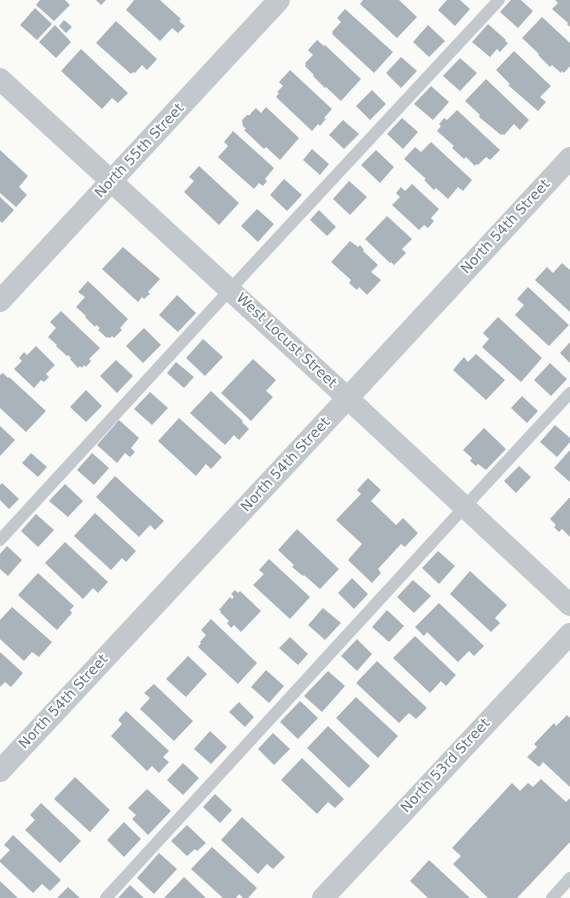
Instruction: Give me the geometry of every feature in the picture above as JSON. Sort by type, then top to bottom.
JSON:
[{"type":"street","name":"North 55th Street","points":[[0,301],[279,0]]},
{"type":"street","name":"West Locust Street","points":[[0,79],[465,506],[570,605]]},
{"type":"street","name":"North 54th Street","points":[[0,771],[570,158]]},
{"type":"street","name":"North 53rd Street","points":[[322,898],[570,634]]},
{"type":"lane","points":[[0,540],[499,0]]},
{"type":"lane","points":[[106,898],[570,393]]},
{"type":"lane","points":[[552,898],[570,878]]},
{"type":"building","points":[[40,0],[65,0],[70,5],[54,21],[36,5]]},
{"type":"building","points":[[96,0],[106,0],[101,5]]},
{"type":"building","points":[[134,0],[160,0],[181,19],[179,21],[185,26],[178,33],[172,28],[160,41],[126,10]]},
{"type":"building","points":[[363,0],[399,0],[417,17],[397,38],[360,4]]},
{"type":"building","points":[[447,0],[460,0],[470,9],[455,26],[438,10]]},
{"type":"building","points":[[511,0],[521,0],[533,11],[518,28],[500,12]]},
{"type":"building","points":[[555,0],[570,0],[570,27],[567,24],[568,23],[552,9],[558,3]]},
{"type":"building","points":[[35,8],[52,24],[37,40],[20,25]]},
{"type":"building","points":[[345,9],[393,52],[374,73],[332,34],[341,22],[337,18]]},
{"type":"building","points":[[542,17],[570,43],[570,66],[564,73],[562,71],[561,73],[552,65],[550,67],[522,38]]},
{"type":"building","points":[[64,20],[72,27],[66,33],[59,26]]},
{"type":"building","points":[[116,21],[157,59],[147,70],[142,65],[135,73],[133,72],[131,74],[96,43]]},
{"type":"building","points":[[488,24],[508,43],[500,52],[497,49],[490,57],[472,42]]},
{"type":"building","points":[[55,25],[71,42],[56,58],[39,42]]},
{"type":"building","points":[[428,25],[445,41],[429,57],[413,42]]},
{"type":"building","points":[[317,40],[324,46],[325,45],[361,79],[341,101],[326,87],[325,88],[305,66],[305,63],[313,55],[308,50]]},
{"type":"building","points":[[81,49],[128,93],[118,103],[112,98],[102,109],[61,71]]},
{"type":"building","points":[[514,51],[551,86],[540,97],[546,102],[538,111],[508,85],[510,84],[496,70]]},
{"type":"building","points":[[401,57],[417,71],[401,88],[386,73]]},
{"type":"building","points":[[460,58],[477,73],[460,91],[443,76]]},
{"type":"building","points":[[290,70],[332,109],[324,118],[326,119],[320,126],[318,124],[312,131],[276,97],[279,93],[277,92],[283,86],[279,82]]},
{"type":"building","points":[[486,79],[529,120],[520,130],[514,124],[504,135],[501,135],[479,117],[480,115],[465,101]]},
{"type":"building","points":[[431,86],[449,102],[433,120],[414,104]]},
{"type":"building","points":[[372,90],[386,104],[370,120],[356,106]]},
{"type":"building","points":[[266,107],[299,138],[280,160],[266,147],[264,149],[244,130],[246,129],[243,126],[242,120],[247,115],[251,115],[250,114],[256,108],[261,113]]},
{"type":"building","points":[[457,110],[500,150],[490,160],[486,157],[475,166],[466,157],[464,159],[452,148],[454,146],[437,131],[441,126],[439,124],[444,118],[447,120]]},
{"type":"building","points":[[402,118],[418,132],[403,149],[387,134]]},
{"type":"building","points":[[343,120],[359,134],[344,149],[329,135]]},
{"type":"building","points":[[233,131],[274,168],[265,179],[267,181],[263,186],[259,183],[254,189],[218,157],[228,146],[224,142]]},
{"type":"building","points":[[431,142],[472,180],[463,191],[458,187],[448,199],[436,188],[434,190],[424,180],[426,179],[404,159],[415,147],[421,152]]},
{"type":"building","points":[[312,149],[329,164],[320,175],[303,160]]},
{"type":"building","points":[[0,150],[28,176],[19,187],[27,195],[16,207],[0,193]]},
{"type":"building","points":[[376,150],[394,167],[380,183],[361,165]]},
{"type":"building","points":[[199,166],[239,203],[219,225],[184,192],[194,181],[189,177]]},
{"type":"building","points":[[284,179],[302,195],[287,211],[270,195]]},
{"type":"building","points":[[349,181],[367,197],[350,215],[333,199]]},
{"type":"building","points":[[412,184],[439,209],[431,218],[434,221],[428,228],[424,225],[419,230],[392,205],[400,197],[396,193],[401,187],[405,191]]},
{"type":"building","points":[[0,197],[14,210],[2,223],[0,221]]},
{"type":"building","points":[[257,209],[274,224],[258,242],[241,226]]},
{"type":"building","points":[[319,210],[336,227],[327,236],[310,220]]},
{"type":"building","points":[[387,216],[412,239],[402,249],[406,253],[394,265],[365,239]]},
{"type":"building","points":[[350,241],[358,247],[360,245],[364,250],[363,251],[378,265],[371,272],[381,280],[367,295],[359,287],[357,290],[349,283],[351,280],[331,262]]},
{"type":"building","points":[[123,247],[160,279],[148,292],[150,294],[144,299],[142,297],[138,302],[102,269]]},
{"type":"building","points":[[562,263],[570,270],[570,312],[535,280],[547,267],[553,273]]},
{"type":"building","points":[[88,281],[128,319],[120,328],[122,330],[114,338],[112,336],[107,338],[98,330],[100,328],[96,325],[95,327],[76,307],[85,297],[78,292]]},
{"type":"building","points":[[528,287],[569,325],[549,346],[515,315],[524,305],[517,299]]},
{"type":"building","points":[[177,295],[196,313],[178,332],[159,315]]},
{"type":"building","points":[[61,311],[100,348],[89,359],[91,361],[86,367],[84,365],[82,368],[80,366],[78,368],[70,359],[71,358],[56,346],[57,345],[48,337],[56,328],[50,322]]},
{"type":"building","points":[[498,317],[542,358],[521,382],[482,347],[489,339],[483,333]]},
{"type":"building","points":[[144,328],[161,345],[143,363],[126,346]]},
{"type":"building","points":[[203,339],[223,357],[205,376],[186,358]]},
{"type":"building","points":[[570,342],[570,363],[560,353]]},
{"type":"building","points":[[36,346],[55,365],[46,374],[49,377],[44,382],[41,380],[34,388],[14,369],[22,361],[19,358],[24,352],[27,355]]},
{"type":"building","points":[[476,354],[505,380],[486,400],[453,370],[464,357],[468,362]]},
{"type":"building","points":[[253,359],[276,380],[266,391],[273,397],[251,421],[221,393]]},
{"type":"building","points":[[116,360],[133,376],[117,393],[100,376]]},
{"type":"building","points":[[176,362],[194,377],[184,388],[167,373]]},
{"type":"building","points":[[550,363],[567,379],[551,396],[534,380]]},
{"type":"building","points":[[3,373],[46,411],[26,432],[0,408],[0,375]]},
{"type":"building","points":[[86,390],[102,406],[86,422],[70,407]]},
{"type":"building","points":[[211,391],[243,421],[242,422],[249,429],[239,440],[234,435],[225,445],[190,413]]},
{"type":"building","points":[[150,392],[168,408],[152,425],[134,409]]},
{"type":"building","points":[[522,396],[538,411],[527,423],[511,408]]},
{"type":"building","points":[[179,418],[222,457],[211,469],[206,464],[196,476],[158,441]]},
{"type":"building","points":[[119,420],[139,438],[131,448],[135,452],[130,457],[125,453],[117,463],[97,445]]},
{"type":"building","points":[[555,425],[570,438],[570,442],[557,457],[540,442]]},
{"type":"building","points":[[0,426],[15,440],[0,456]]},
{"type":"building","points":[[484,428],[506,449],[486,470],[478,464],[476,466],[470,461],[472,458],[463,450]]},
{"type":"building","points":[[570,450],[570,482],[554,468]]},
{"type":"building","points":[[31,453],[47,467],[38,477],[22,463]]},
{"type":"building","points":[[92,453],[109,468],[94,485],[77,470]]},
{"type":"building","points":[[519,466],[531,477],[516,493],[504,481]]},
{"type":"building","points":[[115,476],[164,521],[155,530],[150,525],[139,537],[96,497]]},
{"type":"building","points":[[368,478],[381,490],[371,501],[396,525],[403,518],[418,533],[405,547],[401,544],[378,569],[381,573],[372,583],[348,560],[362,544],[336,520],[361,494],[357,490]]},
{"type":"building","points":[[2,483],[19,499],[9,509],[0,500],[0,485]]},
{"type":"building","points":[[65,484],[83,501],[68,517],[49,501]]},
{"type":"building","points":[[569,498],[570,537],[562,529],[559,532],[554,527],[556,525],[550,519]]},
{"type":"building","points":[[95,513],[136,551],[126,562],[122,558],[111,570],[74,536]]},
{"type":"building","points":[[36,514],[54,530],[38,547],[21,531]]},
{"type":"building","points":[[297,529],[339,569],[320,589],[292,567],[294,565],[278,550]]},
{"type":"building","points":[[65,542],[108,582],[98,593],[93,588],[83,599],[45,563]]},
{"type":"building","points":[[7,546],[22,560],[8,576],[0,569],[0,554]]},
{"type":"building","points":[[438,551],[455,566],[439,584],[422,568]]},
{"type":"building","points":[[269,559],[310,597],[290,619],[253,585],[264,574],[259,570]]},
{"type":"building","points":[[470,571],[507,605],[495,618],[500,623],[491,632],[450,594]]},
{"type":"building","points":[[38,573],[74,606],[70,610],[72,613],[57,630],[18,595]]},
{"type":"building","points":[[352,578],[368,594],[354,609],[338,593]]},
{"type":"building","points":[[413,580],[431,596],[414,613],[397,597]]},
{"type":"building","points":[[235,590],[238,593],[240,591],[261,611],[241,632],[234,625],[231,628],[227,623],[229,621],[219,610],[230,597],[232,599],[234,597],[231,594]]},
{"type":"building","points":[[439,603],[484,646],[474,656],[469,651],[458,662],[427,632],[424,636],[415,627]]},
{"type":"building","points":[[12,607],[52,642],[39,657],[32,652],[24,661],[0,639],[0,620]]},
{"type":"building","points":[[323,608],[341,623],[325,640],[308,625]]},
{"type":"building","points":[[387,610],[404,626],[389,642],[372,627]]},
{"type":"building","points":[[211,619],[257,663],[238,684],[198,647],[206,635],[201,630]]},
{"type":"building","points":[[415,636],[456,675],[446,686],[441,681],[430,693],[393,658]]},
{"type":"building","points":[[290,637],[308,654],[298,665],[279,648]]},
{"type":"building","points":[[357,639],[372,654],[357,671],[341,656]]},
{"type":"building","points":[[0,652],[23,673],[11,687],[5,682],[0,687]]},
{"type":"building","points":[[188,656],[207,674],[186,697],[166,679]]},
{"type":"building","points":[[377,661],[427,708],[416,719],[409,713],[399,723],[356,683]]},
{"type":"building","points":[[266,670],[284,686],[269,703],[251,687]]},
{"type":"building","points":[[328,671],[345,686],[322,712],[304,696]]},
{"type":"building","points":[[154,684],[193,721],[174,741],[140,709],[150,698],[144,693]]},
{"type":"building","points":[[356,697],[398,736],[378,758],[336,718]]},
{"type":"building","points":[[300,701],[318,718],[298,739],[280,722]]},
{"type":"building","points":[[239,702],[254,717],[245,727],[229,712]]},
{"type":"building","points":[[126,711],[169,751],[163,757],[169,762],[159,773],[152,766],[147,771],[111,736],[122,724],[118,720]]},
{"type":"building","points":[[567,715],[570,718],[570,787],[543,762],[539,767],[527,757],[537,747],[534,744],[554,723],[556,726]]},
{"type":"building","points":[[328,726],[370,766],[349,788],[307,748]]},
{"type":"building","points":[[210,731],[227,747],[211,764],[194,749]]},
{"type":"building","points":[[273,733],[290,749],[274,765],[258,749]]},
{"type":"building","points":[[302,758],[344,799],[335,808],[328,802],[317,814],[281,780]]},
{"type":"building","points":[[183,763],[199,778],[183,795],[167,780]]},
{"type":"building","points":[[75,777],[110,810],[90,832],[54,799]]},
{"type":"building","points":[[541,779],[566,802],[570,798],[570,842],[517,898],[488,898],[453,864],[461,856],[452,848],[512,783],[520,791],[528,783],[533,787]]},
{"type":"building","points":[[147,789],[171,811],[148,835],[132,819],[136,815],[128,808]]},
{"type":"building","points":[[215,794],[232,810],[220,823],[203,807]]},
{"type":"building","points":[[41,803],[81,841],[60,863],[25,830],[35,820],[30,815]]},
{"type":"building","points":[[242,817],[285,857],[273,869],[267,864],[258,874],[221,840]]},
{"type":"building","points":[[124,822],[141,839],[124,857],[107,840]]},
{"type":"building","points":[[187,825],[206,843],[197,851],[195,849],[187,856],[171,841]]},
{"type":"building","points":[[13,835],[61,880],[50,891],[42,884],[33,893],[0,862],[0,860],[10,850],[4,845]]},
{"type":"building","points":[[212,847],[257,888],[248,898],[243,898],[239,894],[236,898],[223,898],[191,869]]},
{"type":"building","points":[[159,853],[177,869],[154,894],[137,878]]},
{"type":"building","points":[[429,860],[470,898],[428,898],[410,881]]},
{"type":"building","points":[[184,877],[206,898],[164,898]]},
{"type":"building","points":[[0,881],[18,898],[0,898]]},
{"type":"building","points":[[130,885],[144,898],[118,898]]},
{"type":"building","points":[[68,887],[80,898],[57,898]]}]
